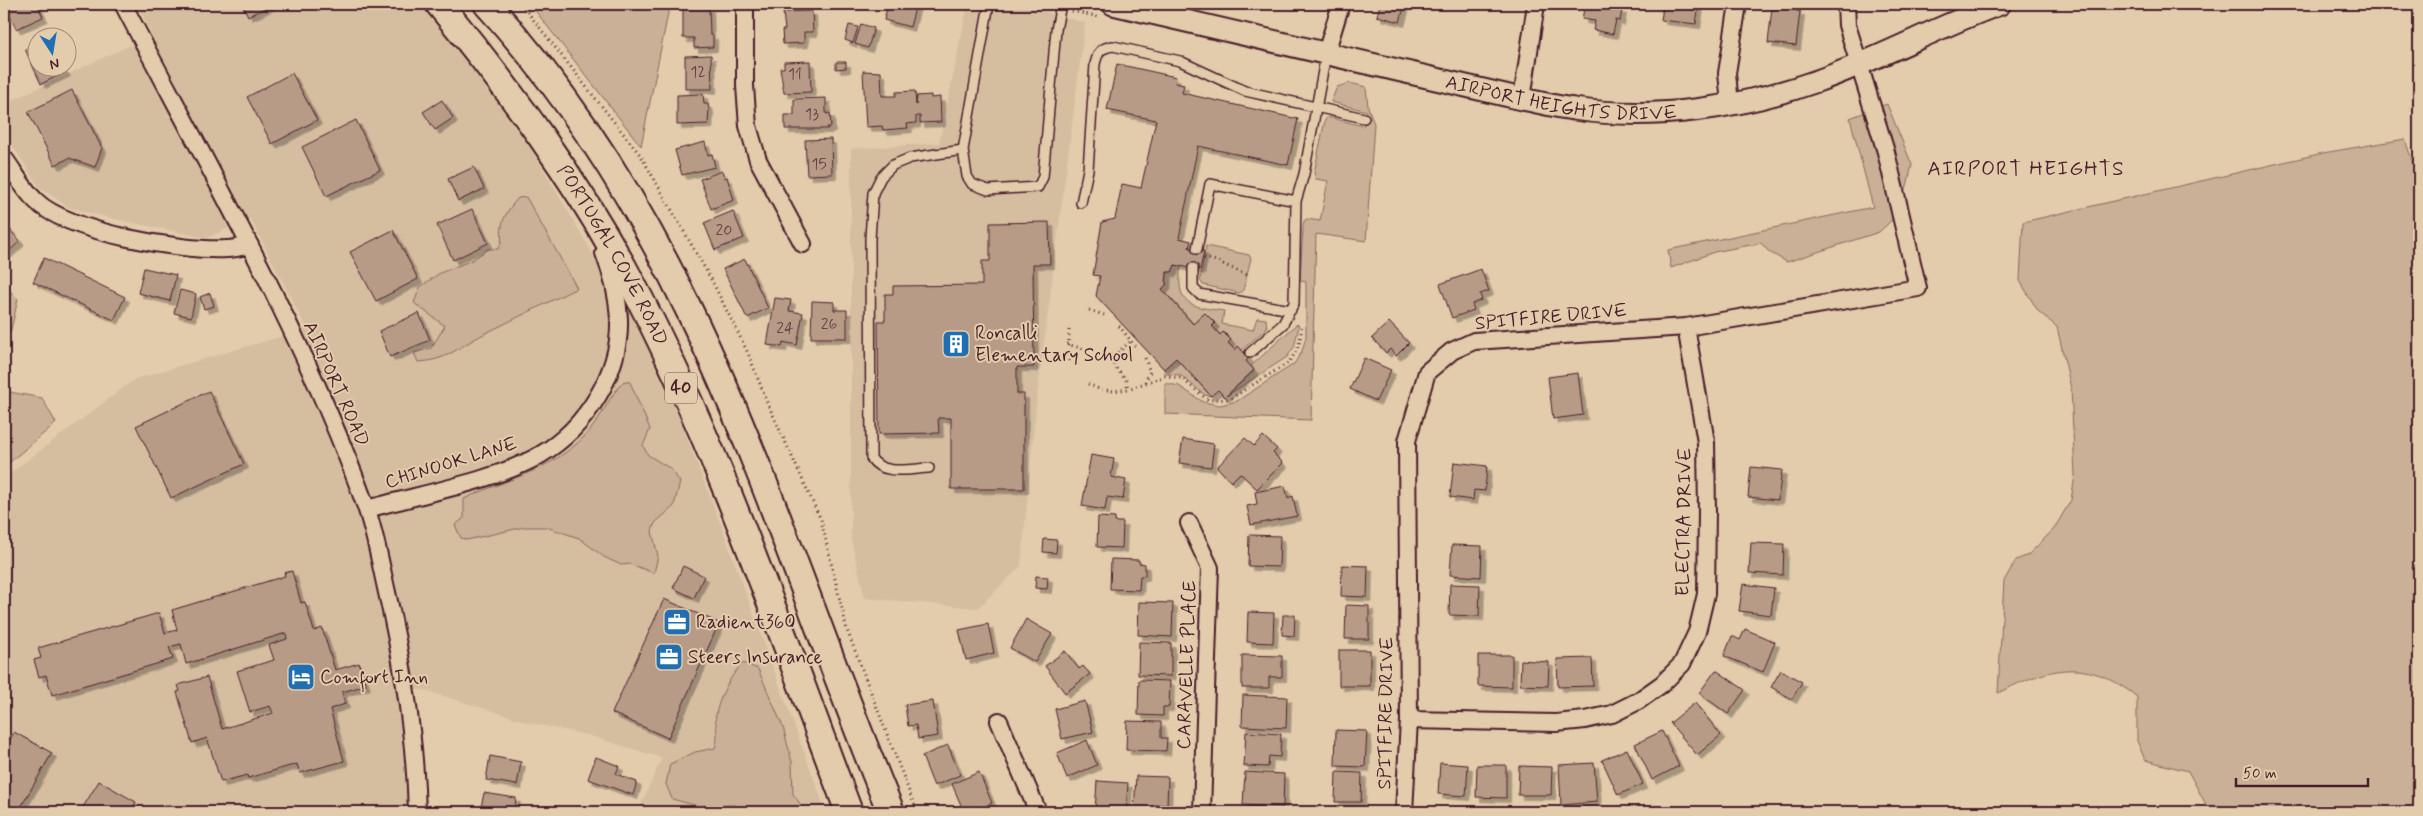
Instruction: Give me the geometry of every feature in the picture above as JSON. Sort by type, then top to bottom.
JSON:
[{"type":"main road","name":"PORTUGAL COVE ROAD","points":[[438,4],[522,107],[590,210],[629,279],[687,402],[738,521],[849,812]]},
{"type":"main road","name":"40","points":[[487,4],[554,86],[595,143],[661,253],[691,313],[736,413],[891,812]]},
{"type":"street","name":"AIRPORT ROAD","points":[[124,4],[250,245],[331,419],[367,509],[404,670],[412,736],[417,812]]},
{"type":"street","points":[[745,4],[745,86],[748,126],[758,160],[803,244]]},
{"type":"street","name":"AIRPORT HEIGHTS DRIVE","points":[[1113,4],[1142,7],[1326,54],[1522,99],[1574,109],[1610,113],[1674,112],[1730,104],[1784,92],[1860,64],[1934,30],[2000,4]]},
{"type":"street","points":[[1326,54],[1341,4]]},
{"type":"street","points":[[1522,99],[1536,4]]},
{"type":"street","points":[[1730,104],[1727,73],[1738,4]]},
{"type":"street","points":[[1846,4],[1847,25],[1860,64]]},
{"type":"street","name":"SPITFIRE DRIVE","points":[[1404,812],[1409,720],[1407,441],[1427,372],[1452,351],[1474,340],[1686,327],[1918,288],[1886,152],[1860,64]]},
{"type":"street","points":[[4,158],[35,201],[53,214],[96,230],[146,241],[204,249],[228,249],[250,245]]},
{"type":"street","name":"CHINOOK LANE","points":[[367,509],[514,468],[541,454],[564,437],[583,418],[596,399],[609,373],[615,350],[619,320],[614,282],[590,210]]},
{"type":"street","name":"ELECTRA DRIVE","points":[[1409,720],[1556,724],[1595,718],[1612,714],[1638,701],[1662,684],[1682,664],[1696,632],[1706,594],[1707,511],[1706,442],[1686,327]]},
{"type":"street","name":"CARAVELLE PLACE","points":[[1189,523],[1210,568],[1202,812]]},
{"type":"street","points":[[999,721],[1038,812]]},
{"type":"lane","points":[[989,4],[962,150],[967,176],[972,184],[988,190],[1038,187],[1043,177],[1056,30],[1062,4]]},
{"type":"lane","points":[[1081,203],[1088,170],[1095,64],[1098,52],[1103,47],[1113,46],[1180,61],[1245,91],[1364,118]]},
{"type":"lane","points":[[1250,353],[1283,324],[1291,310],[1294,291],[1296,201],[1304,174],[1326,54]]},
{"type":"lane","points":[[929,468],[883,469],[876,466],[871,458],[870,239],[873,193],[881,177],[893,165],[910,158],[962,150]]},
{"type":"lane","points":[[1197,250],[1210,184],[1296,201]]},
{"type":"lane","points":[[1193,268],[1193,288],[1199,294],[1291,310]]},
{"type":"path","points":[[1203,258],[1216,261],[1247,275]]},
{"type":"path","points":[[1090,310],[1104,315]]},
{"type":"path","points":[[1088,384],[1099,389],[1113,391],[1128,389],[1164,376],[1181,378],[1208,400],[1230,399],[1288,363],[1296,352],[1302,325]]},
{"type":"path","points":[[1119,326],[1135,346]]},
{"type":"path","points":[[1068,361],[1067,344],[1069,330]]},
{"type":"path","points":[[1113,362],[1115,355],[1131,341]]},
{"type":"path","points":[[1067,344],[1084,349],[1096,348]]},
{"type":"path","points":[[1110,355],[1114,367],[1126,380],[1128,389]]},
{"type":"path","points":[[1145,358],[1150,372],[1145,382]]},
{"type":"shaded area","points":[[137,4],[427,4],[493,93],[535,155],[594,256],[639,322],[660,368],[722,528],[826,812],[638,812],[662,758],[587,735],[531,723],[424,690],[407,689],[417,812],[4,812],[4,478],[135,379],[307,329],[250,218],[207,238],[110,218],[68,207],[39,187],[4,132],[4,104],[60,78],[78,78],[78,70],[152,35]]},
{"type":"shaded area","points":[[530,4],[670,4],[641,146]]},
{"type":"shaded area","points":[[968,4],[1019,4],[1085,23],[1036,405],[1021,566],[978,608],[865,598],[851,540],[851,149],[939,143]]},
{"type":"shaded area","points":[[1350,83],[1366,87],[1368,107],[1374,124],[1366,241],[1316,234],[1311,420],[1165,414],[1165,383],[1179,386],[1203,402],[1220,405],[1237,401],[1294,364],[1302,351],[1306,337],[1306,282],[1300,281],[1303,227],[1304,221],[1307,219],[1320,221],[1328,181],[1316,179],[1314,173],[1325,120],[1328,117],[1363,126],[1367,111],[1331,102],[1337,87]]},
{"type":"shaded area","points":[[1887,104],[1912,165],[1907,186],[1897,201],[1892,220],[1879,232],[1787,262],[1769,252],[1761,243],[1714,252],[1671,268],[1668,250],[1873,207],[1850,118]]},
{"type":"shaded area","points":[[2405,139],[2419,183],[2419,812],[2210,812],[2188,771],[2145,760],[2137,741],[2137,697],[2119,684],[2085,671],[2069,670],[2035,677],[1998,693],[2004,581],[2016,560],[2028,555],[2054,529],[2071,500],[2075,475],[2071,388],[2057,327],[2038,311],[2020,281],[2023,222],[2323,153]]},
{"type":"shaded area","points":[[526,197],[577,288],[480,336],[451,353],[436,359],[418,362],[414,353],[431,348],[445,326],[414,303],[420,287],[440,273],[472,260],[488,249],[498,249],[501,243],[502,226],[506,215],[518,198]]},
{"type":"shaded area","points":[[1206,246],[1249,255],[1251,258],[1243,291],[1239,293],[1203,285],[1200,280]]},
{"type":"shaded area","points":[[1175,265],[1181,266],[1180,288],[1183,296],[1188,301],[1202,308],[1224,311],[1222,324],[1253,330],[1257,318],[1266,319],[1267,328],[1242,350],[1238,346],[1235,350],[1228,343],[1231,340],[1224,332],[1220,335],[1212,326],[1215,323],[1205,313],[1193,324],[1162,289],[1166,285],[1167,272],[1172,272]]},
{"type":"shaded area","points":[[4,285],[18,299],[11,330],[4,340]]},
{"type":"shaded area","points":[[1297,324],[1299,326],[1294,347],[1287,357],[1225,397],[1254,371],[1251,366]]},
{"type":"shaded area","points":[[1176,358],[1211,396],[1205,395],[1180,375],[1165,374],[1164,369]]},
{"type":"shaded area","points":[[624,381],[630,382],[650,429],[643,446],[648,455],[671,469],[680,482],[674,506],[655,523],[652,531],[658,556],[654,573],[630,564],[621,565],[604,557],[579,538],[546,527],[524,527],[467,540],[461,538],[455,525],[464,518],[464,499],[543,466],[572,448],[591,430],[613,394]]},
{"type":"shaded area","points":[[4,391],[42,398],[56,423],[4,467]]},
{"type":"shaded area","points":[[743,663],[758,669],[783,727],[792,762],[793,794],[806,812],[754,812],[734,805],[698,806],[672,799],[666,784],[670,764],[695,752],[715,748],[717,738],[716,714],[720,700],[730,680]]},
{"type":"building","points":[[5,4],[37,4],[43,17],[16,29]]},
{"type":"building","points":[[242,4],[273,4],[248,16]]},
{"type":"building","points":[[888,4],[916,4],[910,27],[884,20]]},
{"type":"building","points":[[1380,4],[1405,4],[1400,22],[1377,16]]},
{"type":"building","points":[[1585,4],[1622,10],[1620,21],[1616,20],[1613,34],[1593,30],[1595,21],[1582,19]]},
{"type":"building","points":[[1656,4],[1699,4],[1696,24],[1661,20],[1663,8],[1656,7]]},
{"type":"building","points":[[1778,4],[1797,4],[1796,11],[1800,11],[1796,46],[1768,43],[1772,8],[1777,9]]},
{"type":"building","points":[[683,7],[709,7],[710,35],[713,35],[713,47],[694,48],[694,38],[683,38]]},
{"type":"building","points":[[812,11],[813,32],[804,32],[804,43],[783,44],[782,30],[785,30],[783,12]]},
{"type":"building","points":[[861,24],[874,28],[868,48],[855,44]]},
{"type":"building","points":[[849,25],[858,27],[853,43],[845,40]]},
{"type":"building","points":[[711,55],[712,89],[685,89],[685,56]]},
{"type":"building","points":[[810,61],[811,92],[784,93],[780,68],[784,68],[784,62]]},
{"type":"building","points":[[836,62],[846,62],[846,68],[836,69]]},
{"type":"building","points":[[1117,64],[1176,77],[1175,83],[1184,85],[1182,93],[1298,119],[1288,165],[1198,146],[1179,238],[1191,241],[1189,248],[1204,251],[1200,270],[1175,265],[1172,272],[1167,272],[1166,285],[1162,289],[1193,324],[1205,313],[1215,323],[1212,326],[1220,335],[1223,332],[1231,340],[1228,343],[1235,350],[1238,346],[1249,358],[1246,361],[1254,370],[1225,397],[1218,390],[1211,396],[1176,358],[1164,369],[1096,296],[1100,276],[1093,275],[1102,222],[1115,219],[1122,184],[1141,188],[1156,120],[1107,110]]},
{"type":"building","points":[[863,71],[881,72],[882,96],[896,96],[896,92],[915,91],[916,105],[917,96],[931,95],[931,98],[940,97],[941,122],[920,123],[920,116],[916,116],[916,123],[907,124],[908,128],[883,130],[882,126],[866,127]]},
{"type":"building","points":[[292,73],[317,120],[272,144],[247,97]]},
{"type":"building","points":[[38,78],[54,78],[41,84]]},
{"type":"building","points":[[72,90],[102,148],[95,167],[69,158],[55,165],[28,112]]},
{"type":"building","points":[[703,94],[704,104],[708,104],[709,109],[708,124],[677,125],[677,95]]},
{"type":"building","points":[[826,98],[826,114],[830,113],[831,127],[827,127],[828,129],[785,129],[785,115],[794,115],[794,99]]},
{"type":"building","points":[[442,100],[453,118],[435,130],[423,112]]},
{"type":"building","points":[[356,120],[380,170],[326,196],[302,147]]},
{"type":"building","points":[[831,139],[832,174],[807,175],[805,140]]},
{"type":"building","points":[[705,142],[708,155],[712,154],[715,167],[682,175],[675,150]]},
{"type":"building","points":[[474,167],[484,189],[458,201],[448,179]]},
{"type":"building","points":[[722,171],[725,178],[727,177],[734,200],[711,209],[700,179]]},
{"type":"building","points":[[472,209],[488,243],[453,260],[437,225]]},
{"type":"building","points":[[733,211],[744,238],[715,250],[704,223]]},
{"type":"building","name":"Roncalli Elementary School","points":[[1049,222],[1050,264],[1033,264],[1034,367],[1017,367],[1017,394],[1024,394],[1024,489],[951,489],[951,418],[938,418],[939,433],[879,434],[878,321],[885,321],[885,294],[893,294],[893,286],[982,285],[982,261],[990,261],[990,223]]},
{"type":"building","points":[[4,223],[20,241],[4,256]]},
{"type":"building","points":[[393,230],[418,279],[376,301],[350,252]]},
{"type":"building","points":[[44,258],[125,297],[114,320],[33,282]]},
{"type":"building","points":[[745,259],[768,308],[747,318],[723,269]]},
{"type":"building","points":[[144,268],[176,275],[170,301],[138,293]]},
{"type":"building","points":[[1481,269],[1489,291],[1480,294],[1482,300],[1472,304],[1474,310],[1452,318],[1440,284]]},
{"type":"building","points":[[180,290],[196,294],[191,317],[174,313]]},
{"type":"building","points":[[210,293],[214,306],[204,309],[200,297]]},
{"type":"building","points":[[775,298],[791,300],[789,311],[803,313],[797,345],[783,342],[782,347],[767,345]]},
{"type":"building","points":[[812,301],[834,302],[834,310],[847,310],[847,338],[811,338]]},
{"type":"building","points":[[419,313],[430,340],[390,357],[379,331]]},
{"type":"building","points":[[1389,322],[1409,343],[1396,356],[1390,349],[1386,353],[1372,338]]},
{"type":"building","points":[[1364,358],[1391,370],[1376,401],[1350,389]]},
{"type":"building","points":[[1578,373],[1583,415],[1553,419],[1548,377]]},
{"type":"building","points":[[209,391],[244,464],[171,498],[136,426]]},
{"type":"building","points":[[1263,436],[1277,449],[1273,453],[1283,463],[1257,489],[1240,473],[1231,482],[1217,467],[1245,438],[1254,446]]},
{"type":"building","points":[[1183,439],[1214,444],[1211,467],[1179,463]]},
{"type":"building","points":[[1091,455],[1114,459],[1111,477],[1126,480],[1123,499],[1107,497],[1105,510],[1082,506]]},
{"type":"building","points":[[1454,462],[1487,466],[1485,491],[1474,490],[1473,500],[1450,497]]},
{"type":"building","points":[[1751,467],[1782,470],[1778,500],[1748,497]]},
{"type":"building","points":[[1285,486],[1288,498],[1293,496],[1297,516],[1251,525],[1247,506],[1257,504],[1255,492]]},
{"type":"building","points":[[1098,517],[1115,518],[1115,522],[1123,522],[1122,548],[1097,547]]},
{"type":"building","points":[[1249,535],[1280,536],[1279,567],[1248,566]]},
{"type":"building","points":[[1044,539],[1057,540],[1056,553],[1043,552]]},
{"type":"building","points":[[1751,543],[1784,544],[1783,575],[1749,573]]},
{"type":"building","points":[[1452,545],[1482,546],[1481,577],[1450,575]]},
{"type":"building","points":[[1111,559],[1139,560],[1139,563],[1145,564],[1145,576],[1140,576],[1139,590],[1110,589]]},
{"type":"building","points":[[1342,565],[1368,566],[1367,597],[1341,596]]},
{"type":"building","points":[[683,566],[704,576],[694,598],[673,588]]},
{"type":"building","name":"Comfort Inn","points":[[292,571],[301,603],[305,602],[314,631],[322,628],[335,670],[359,663],[366,685],[342,692],[345,704],[330,709],[344,761],[300,773],[297,764],[248,778],[247,775],[221,782],[207,738],[192,743],[177,692],[180,691],[178,685],[207,677],[222,729],[273,713],[270,706],[250,712],[237,671],[274,660],[269,645],[287,639],[286,633],[186,664],[181,644],[169,647],[173,659],[52,695],[46,675],[39,677],[34,660],[41,658],[38,648],[159,613],[165,633],[177,630],[172,610],[285,576],[284,573]]},
{"type":"building","points":[[1036,576],[1048,577],[1047,589],[1035,588]]},
{"type":"building","points":[[1450,584],[1480,585],[1479,616],[1449,615]]},
{"type":"building","points":[[1743,584],[1774,588],[1771,615],[1739,611]]},
{"type":"building","points":[[664,599],[719,623],[668,738],[612,713]]},
{"type":"building","points":[[1139,602],[1173,603],[1172,637],[1138,635]]},
{"type":"building","points":[[1346,605],[1369,606],[1369,639],[1345,639]]},
{"type":"building","points":[[1248,612],[1274,613],[1273,643],[1247,642]]},
{"type":"building","points":[[1283,615],[1295,615],[1294,636],[1282,635]]},
{"type":"building","points":[[1026,619],[1052,634],[1035,662],[1010,648]]},
{"type":"building","points":[[988,624],[994,653],[966,660],[959,630]]},
{"type":"building","points":[[1745,629],[1775,642],[1763,672],[1724,656],[1732,636],[1740,640]]},
{"type":"building","points":[[1139,642],[1171,643],[1171,676],[1138,675]]},
{"type":"building","points":[[1339,650],[1370,650],[1370,686],[1339,686]]},
{"type":"building","points":[[1065,651],[1079,669],[1083,666],[1090,674],[1065,693],[1045,666]]},
{"type":"building","points":[[1242,655],[1282,656],[1282,677],[1269,677],[1269,688],[1242,688]]},
{"type":"building","points":[[1478,655],[1512,655],[1512,687],[1478,686]]},
{"type":"building","points":[[1592,658],[1593,686],[1558,687],[1557,659]]},
{"type":"building","points":[[1521,660],[1549,662],[1548,686],[1520,685]]},
{"type":"building","points":[[1716,670],[1745,690],[1728,714],[1699,693]]},
{"type":"building","points":[[1781,670],[1802,682],[1792,699],[1771,687]]},
{"type":"building","points":[[1139,680],[1170,681],[1169,707],[1163,707],[1163,716],[1138,715]]},
{"type":"building","points":[[1243,695],[1287,697],[1286,728],[1242,726]]},
{"type":"building","points":[[933,701],[938,736],[918,739],[916,725],[908,726],[905,705]]},
{"type":"building","points":[[1085,701],[1093,732],[1062,739],[1055,709]]},
{"type":"building","points":[[1695,703],[1721,735],[1697,755],[1670,723]]},
{"type":"building","points":[[1127,721],[1161,722],[1161,738],[1167,738],[1166,751],[1126,750]]},
{"type":"building","points":[[1336,730],[1367,731],[1365,767],[1335,766]]},
{"type":"building","points":[[1662,731],[1679,766],[1652,780],[1635,744]]},
{"type":"building","points":[[14,732],[52,753],[18,812],[4,812],[4,751]]},
{"type":"building","points":[[1246,732],[1281,734],[1280,757],[1269,756],[1268,767],[1244,766]]},
{"type":"building","points":[[1087,740],[1097,765],[1067,778],[1057,753]]},
{"type":"building","points":[[948,745],[960,775],[934,786],[922,756]]},
{"type":"building","points":[[1627,749],[1643,784],[1618,795],[1602,760]]},
{"type":"building","points":[[490,756],[521,762],[517,785],[486,780]]},
{"type":"building","points":[[596,757],[619,766],[616,774],[637,782],[633,795],[588,779]]},
{"type":"building","points":[[1440,763],[1468,765],[1466,796],[1438,794]]},
{"type":"building","points":[[1594,763],[1597,802],[1561,805],[1559,765]]},
{"type":"building","points":[[1477,765],[1506,765],[1506,798],[1476,797]]},
{"type":"building","points":[[1519,766],[1552,767],[1551,795],[1518,795]]},
{"type":"building","points":[[979,772],[992,803],[971,812],[964,812],[952,784]]},
{"type":"building","points":[[1245,772],[1284,774],[1283,807],[1243,805]]},
{"type":"building","points":[[1336,772],[1362,773],[1361,802],[1335,802]]},
{"type":"building","points":[[1136,776],[1168,777],[1167,805],[1155,805],[1155,812],[1134,812]]},
{"type":"building","points":[[99,781],[136,802],[130,812],[80,812]]},
{"type":"building","points":[[1097,781],[1128,783],[1126,812],[1095,812]]},
{"type":"building","points":[[484,793],[516,798],[514,812],[480,812]]},
{"type":"place","name":"Roncalli Elementary School","points":[[956,344]]},
{"type":"place","name":"Radient360","points":[[677,622]]},
{"type":"place","name":"Steers Insurance","points":[[669,657]]},
{"type":"place","name":"Comfort Inn","points":[[301,677]]},
{"type":"district","name":"AIRPORT HEIGHTS","points":[[2026,169]]}]
